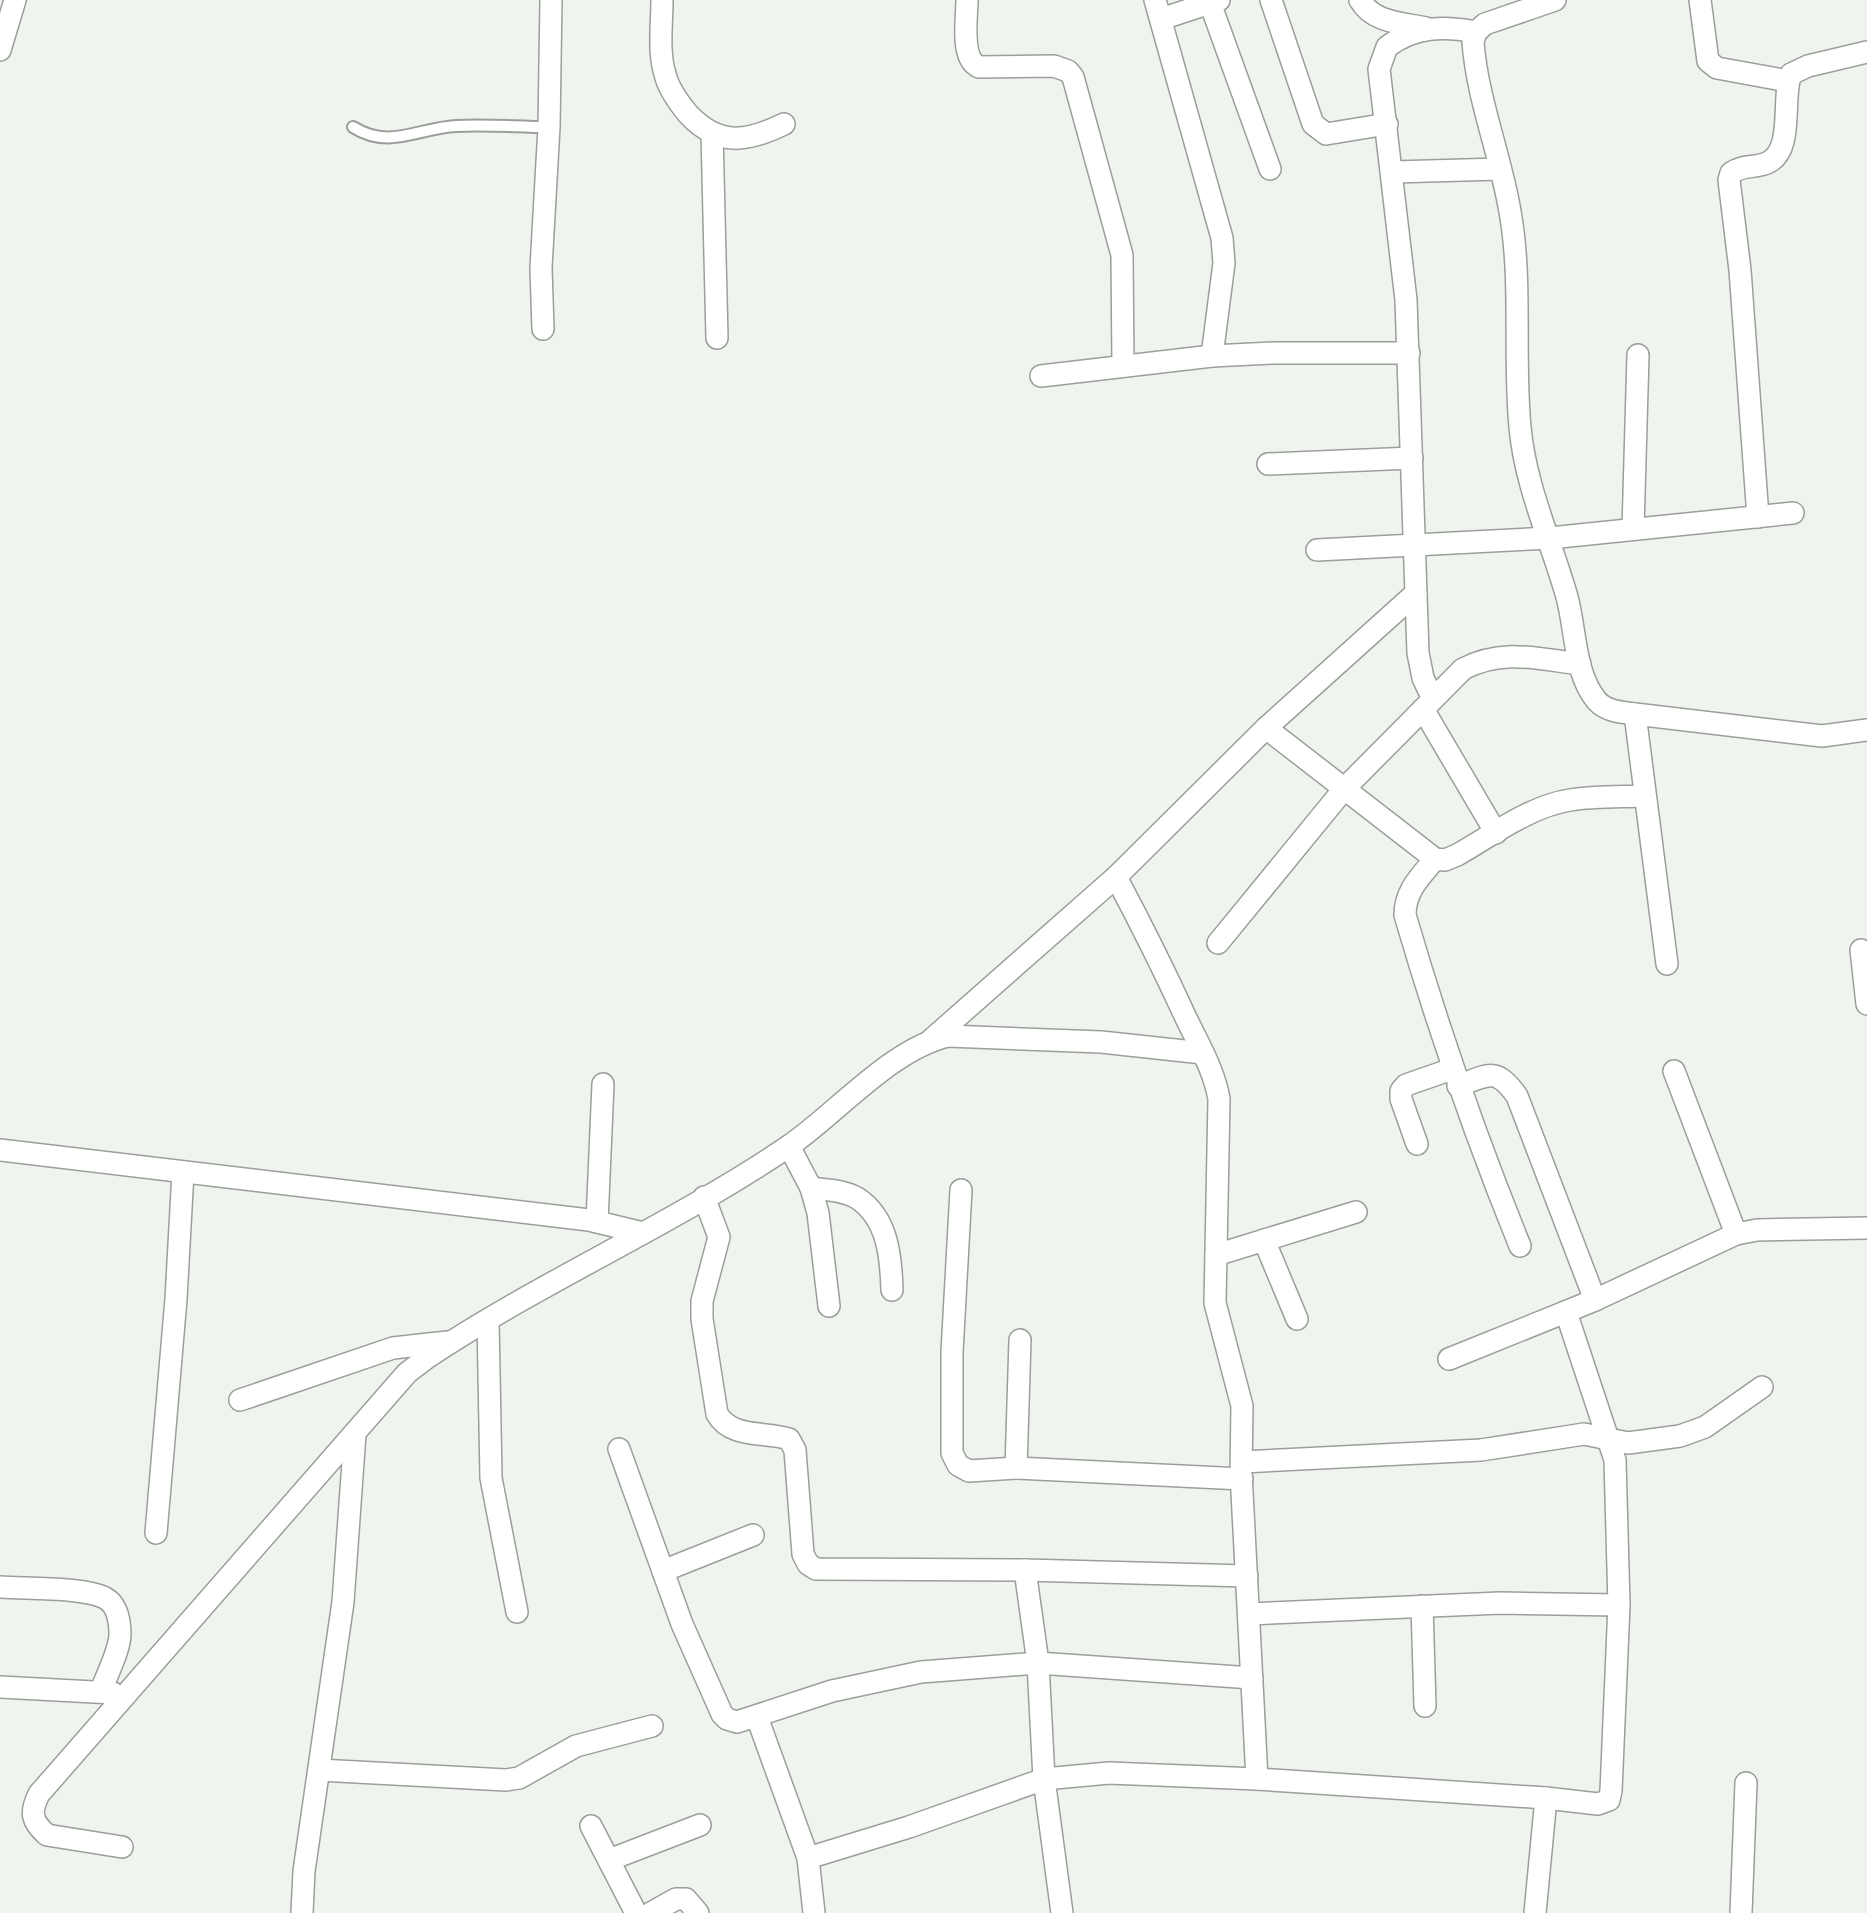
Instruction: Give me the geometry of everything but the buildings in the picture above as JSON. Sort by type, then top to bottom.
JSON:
[{"type":"street","points":[[0,50],[15,0]]},
{"type":"street","points":[[543,329],[541,268],[549,127],[551,0]]},
{"type":"street","points":[[662,0],[664,73],[682,107],[712,133],[729,139],[762,135],[784,124]]},
{"type":"street","points":[[967,0],[968,56],[973,65],[979,68],[1062,67],[1073,77],[1122,255],[1124,366]]},
{"type":"street","points":[[1271,0],[1313,124],[1326,134],[1386,124]]},
{"type":"street","points":[[1360,0],[1368,12],[1376,16],[1429,29],[1457,28],[1476,32]]},
{"type":"street","points":[[1555,0],[1530,4],[1485,24],[1476,32],[1473,42],[1474,57],[1509,206],[1515,255],[1517,395],[1524,461],[1550,538],[1568,601],[1580,664],[1590,689],[1598,702],[1611,710],[1635,714],[1822,736],[1867,730]]},
{"type":"street","points":[[1700,0],[1708,61],[1716,68],[1788,81]]},
{"type":"street","points":[[1212,356],[1224,263],[1222,238],[1158,9],[1214,2],[1270,169]]},
{"type":"street","points":[[1429,29],[1398,39],[1387,47],[1381,57],[1379,69],[1401,239],[1409,353],[1419,665],[1428,704],[1496,833]]},
{"type":"street","points":[[1758,517],[1740,270],[1729,180],[1731,173],[1738,168],[1768,163],[1778,154],[1784,142],[1788,81],[1796,70],[1867,52]]},
{"type":"street","points":[[712,133],[717,338]]},
{"type":"street","points":[[1393,172],[1500,169]]},
{"type":"street","points":[[1041,376],[1212,356],[1274,353],[1409,353]]},
{"type":"street","points":[[1634,529],[1638,355]]},
{"type":"street","points":[[1268,464],[1412,458]]},
{"type":"street","points":[[1317,550],[1550,538],[1793,513]]},
{"type":"street","points":[[122,1847],[47,1835],[33,1818],[32,1808],[39,1794],[407,1373],[451,1342],[643,1233],[789,1146],[895,1062],[931,1040],[1116,877],[1266,728],[1416,593]]},
{"type":"street","points":[[1218,942],[1344,789],[1463,669],[1487,657],[1507,655],[1580,664]]},
{"type":"street","points":[[1635,714],[1666,964]]},
{"type":"street","points":[[1266,728],[1435,859],[1445,860],[1457,855],[1534,813],[1570,800],[1645,795]]},
{"type":"street","points":[[1435,859],[1410,890],[1405,901],[1405,915],[1455,1077],[1520,1246]]},
{"type":"street","points":[[1116,877],[1163,966],[1216,1082],[1219,1099],[1215,1303],[1242,1406],[1242,1470],[1257,1779]]},
{"type":"street","points":[[1861,950],[1867,1004]]},
{"type":"street","points":[[931,1040],[948,1036],[1077,1041],[1203,1053]]},
{"type":"street","points":[[1674,1071],[1736,1233]]},
{"type":"street","points":[[1417,1144],[1401,1099],[1401,1091],[1406,1085],[1455,1077],[1487,1075],[1497,1075],[1505,1079],[1517,1095],[1595,1300]]},
{"type":"street","points":[[597,1222],[603,1084]]},
{"type":"street","points":[[789,1146],[811,1188],[818,1213],[829,1306]]},
{"type":"street","points":[[0,1150],[597,1222],[643,1233]]},
{"type":"street","points":[[156,1533],[176,1299],[183,1172]]},
{"type":"street","points":[[811,1188],[844,1193],[858,1198],[871,1212],[886,1238],[891,1255],[892,1290]]},
{"type":"street","points":[[961,1190],[952,1352],[952,1453],[958,1465],[969,1471],[1016,1468],[1242,1470],[1481,1450],[1584,1434],[1628,1443],[1694,1432],[1762,1388]]},
{"type":"street","points":[[704,1197],[719,1237],[702,1301],[702,1319],[717,1414],[723,1424],[734,1430],[777,1435],[789,1439],[795,1450],[803,1554],[808,1564],[816,1569],[1025,1570],[1247,1576]]},
{"type":"street","points":[[1216,1255],[1356,1212]]},
{"type":"street","points":[[1449,1359],[1595,1300],[1736,1233],[1756,1230],[1867,1228]]},
{"type":"street","points":[[1264,1240],[1297,1319]]},
{"type":"street","points":[[808,1858],[909,1827],[1044,1779],[1140,1773],[1546,1798],[1598,1804],[1609,1800],[1619,1605],[1618,1481],[1615,1460],[1566,1312]]},
{"type":"street","points":[[489,1321],[491,1478],[517,1612]]},
{"type":"street","points":[[1016,1468],[1020,1340]]},
{"type":"street","points":[[240,1400],[393,1348],[451,1342]]},
{"type":"street","points":[[302,1913],[304,1871],[343,1602],[355,1434]]},
{"type":"street","points":[[619,1449],[682,1624],[722,1714],[728,1719],[737,1722],[832,1691],[921,1672],[1038,1664],[1252,1678]]},
{"type":"street","points":[[663,1570],[753,1535]]},
{"type":"street","points":[[1025,1570],[1038,1664],[1044,1779],[1062,1913]]},
{"type":"street","points":[[0,1587],[77,1592],[105,1598],[113,1606],[118,1615],[120,1637],[101,1691]]},
{"type":"street","points":[[1249,1614],[1500,1603],[1619,1605]]},
{"type":"street","points":[[1422,1606],[1425,1706]]},
{"type":"street","points":[[0,1688],[101,1691],[126,1695]]},
{"type":"street","points":[[757,1717],[808,1858],[814,1913]]},
{"type":"street","points":[[319,1770],[506,1780],[519,1778],[583,1744],[652,1726]]},
{"type":"street","points":[[1741,1913],[1746,1783]]},
{"type":"street","points":[[1535,1913],[1546,1798]]},
{"type":"street","points":[[609,1860],[700,1825]]},
{"type":"street","points":[[591,1826],[636,1913]]},
{"type":"street","points":[[651,1913],[676,1899],[686,1899],[698,1913]]},
{"type":"lane","points":[[353,127],[374,138],[396,138],[454,126],[549,127]]}]
